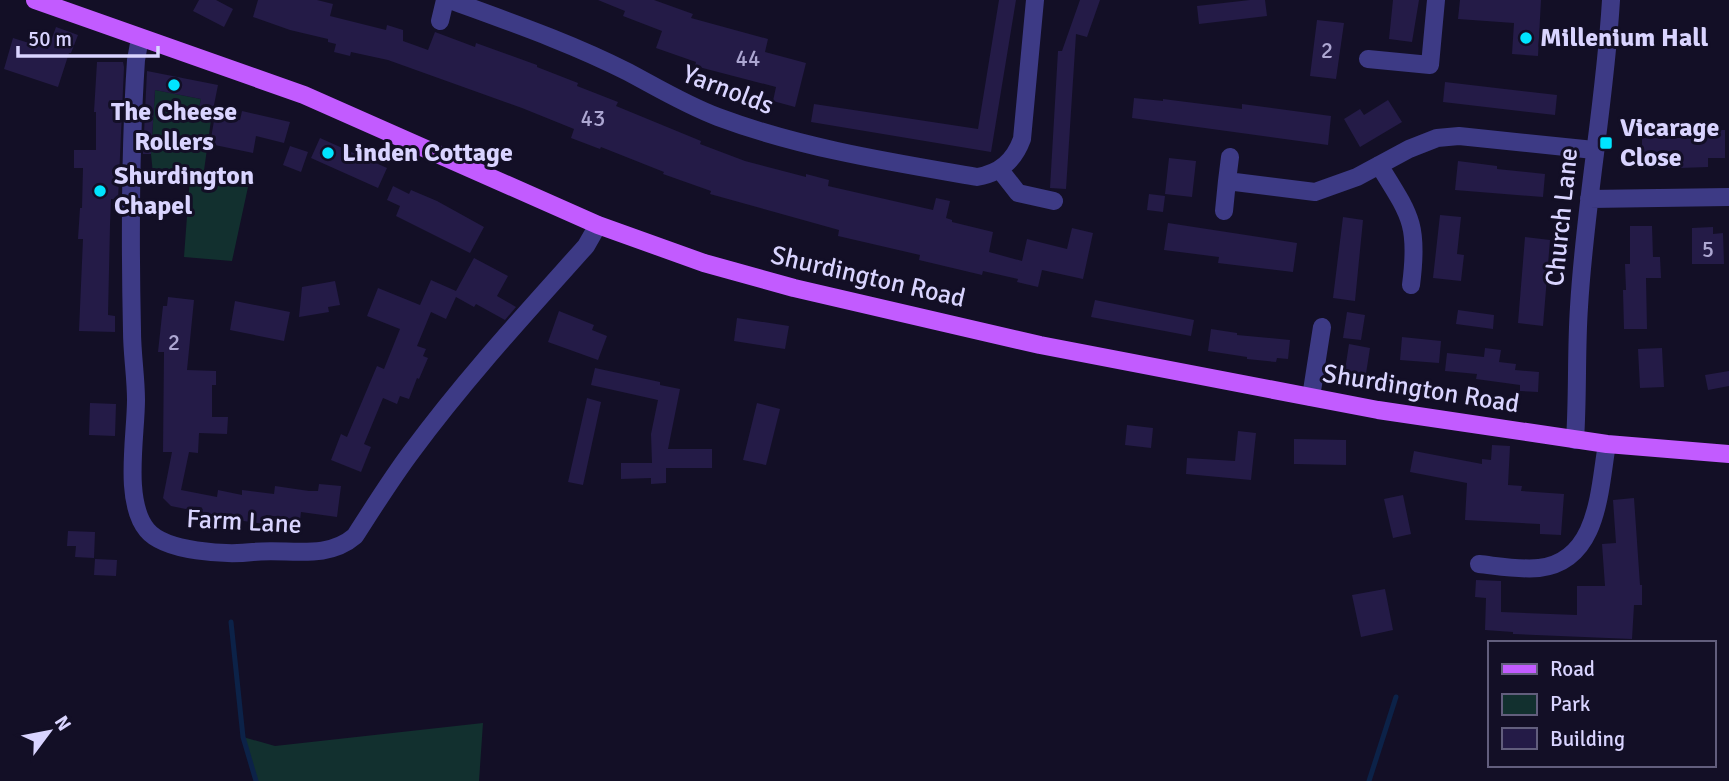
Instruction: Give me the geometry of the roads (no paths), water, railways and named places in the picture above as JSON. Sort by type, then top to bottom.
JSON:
[{"type":"main road","name":"Shurdington Road","points":[[35,0],[304,94],[598,225],[704,263],[794,288],[1040,345],[1311,397],[1575,440],[1729,454]]},
{"type":"street","points":[[440,21],[445,0]]},
{"type":"street","name":"Yarnolds","points":[[450,0],[582,51],[628,72],[674,99],[717,117],[783,139],[977,177],[1000,170]]},
{"type":"street","points":[[1035,0],[1022,139],[1014,157],[1000,170],[1018,193],[1054,201]]},
{"type":"street","points":[[1368,59],[1430,65],[1436,0]]},
{"type":"street","name":"Church Lane","points":[[1575,440],[1579,307],[1594,150],[1607,59],[1611,0]]},
{"type":"street","name":"Farm Lane","points":[[140,38],[136,60],[130,197],[136,401],[134,493],[142,524],[164,544],[220,553],[321,552],[348,543],[355,537],[389,483],[432,424],[586,246],[598,225]]},
{"type":"street","points":[[1227,181],[1315,192],[1357,177],[1409,149],[1437,138],[1459,136],[1594,150]]},
{"type":"street","points":[[1224,211],[1230,157]]},
{"type":"street","points":[[1379,165],[1402,202],[1413,227],[1415,253],[1410,285]]},
{"type":"street","points":[[1589,200],[1729,197]]},
{"type":"street","points":[[1311,397],[1322,327]]},
{"type":"street","points":[[1479,564],[1540,568],[1560,562],[1577,550],[1593,522],[1607,444]]},
{"type":"waterway","points":[[231,622],[243,737],[256,781]]},
{"type":"waterway","points":[[1369,781],[1396,697]]},
{"type":"place","name":"Millenium Hall","points":[[1526,38]]},
{"type":"place","name":"The Cheese Rollers","points":[[174,85]]},
{"type":"place","name":"Vicarage Close","points":[[1606,143]]},
{"type":"place","name":"Linden Cottage","points":[[328,153]]},
{"type":"place","name":"Shurdington Chapel","points":[[100,191]]}]
